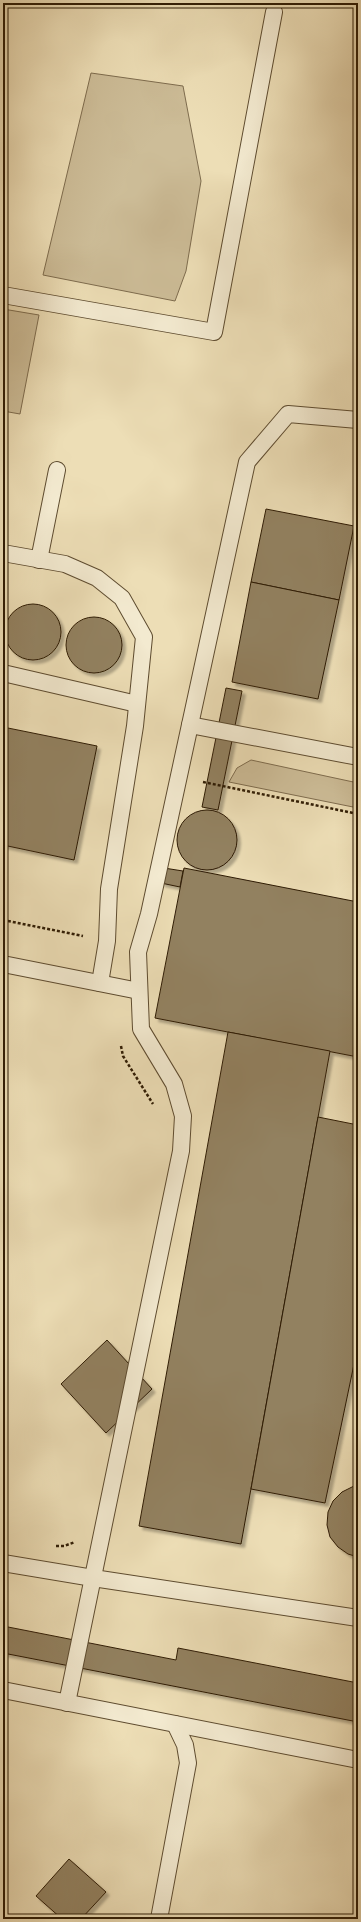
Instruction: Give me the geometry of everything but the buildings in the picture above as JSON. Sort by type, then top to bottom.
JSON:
[{"type":"lane","points":[[3,295],[214,332],[274,12]]},
{"type":"lane","points":[[67,1703],[181,1151],[183,1116],[174,1084],[141,1029],[138,952],[149,914],[246,462],[288,414],[358,420]]},
{"type":"lane","points":[[39,560],[57,470]]},
{"type":"lane","points":[[3,553],[65,564],[97,578],[122,598],[144,637],[137,704],[109,889],[107,941],[100,984]]},
{"type":"lane","points":[[3,673],[137,704]]},
{"type":"lane","points":[[190,725],[358,757]]},
{"type":"lane","points":[[3,964],[139,991]]},
{"type":"lane","points":[[3,1563],[358,1618]]},
{"type":"lane","points":[[3,1690],[358,1760]]},
{"type":"lane","points":[[160,1919],[188,1763],[185,1745],[175,1724]]},
{"type":"path","points":[[179,777],[358,814]]},
{"type":"path","points":[[3,920],[107,941]]},
{"type":"path","points":[[120,1041],[123,1056],[155,1107]]},
{"type":"path","points":[[50,1546],[64,1546],[78,1541]]},
{"type":"shaded area","points":[[91,73],[183,86],[201,181],[186,271],[175,301],[43,275]]},
{"type":"shaded area","points":[[3,309],[39,315],[20,414],[3,411]]},
{"type":"shaded area","points":[[251,760],[358,783],[358,808],[229,782],[237,768]]}]
